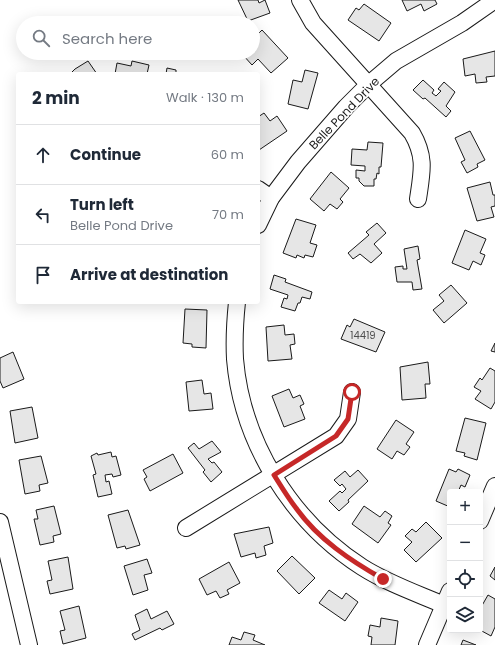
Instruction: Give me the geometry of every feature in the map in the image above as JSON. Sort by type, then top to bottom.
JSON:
[{"type":"street","points":[[300,0],[313,23],[369,84],[412,133],[418,142],[423,163],[418,199]]},
{"type":"street","name":"Belle Pond Drive","points":[[260,216],[265,193],[298,162],[346,107],[369,84],[396,61],[462,23],[495,0]]},
{"type":"street","points":[[236,304],[234,340],[238,380],[253,436],[274,475],[297,510],[318,533],[339,551],[383,579],[447,598],[427,645]]},
{"type":"street","points":[[186,528],[336,436],[348,419],[352,392]]},
{"type":"street","points":[[483,514],[495,486]]},
{"type":"street","points":[[0,522],[29,645]]},
{"type":"building","points":[[238,0],[258,0],[259,3],[265,0],[270,13],[260,17],[246,16]]},
{"type":"building","points":[[402,0],[435,0],[437,4],[424,11],[421,4],[407,11]]},
{"type":"building","points":[[364,4],[391,23],[379,41],[348,20],[356,8],[359,10]]},
{"type":"building","points":[[262,30],[288,58],[271,73],[259,60],[260,32]]},
{"type":"building","points":[[495,51],[495,76],[486,77],[487,82],[476,83],[475,74],[465,76],[463,59]]},
{"type":"building","points":[[248,60],[257,60],[252,65]]},
{"type":"building","points":[[88,61],[96,72],[72,72]]},
{"type":"building","points":[[132,61],[149,65],[147,72],[115,72],[117,63],[131,66]]},
{"type":"building","points":[[167,68],[176,70],[176,72],[166,72]]},
{"type":"building","points":[[305,70],[318,73],[308,109],[288,104],[293,80],[302,82]]},
{"type":"building","points":[[423,80],[434,90],[432,93],[436,96],[441,91],[438,89],[444,82],[455,92],[446,106],[451,111],[446,117],[425,98],[423,99],[413,90]]},
{"type":"building","points":[[264,113],[270,121],[277,116],[287,131],[260,149],[260,116]]},
{"type":"building","points":[[470,131],[485,160],[477,164],[478,167],[467,173],[461,162],[465,160],[455,138]]},
{"type":"building","points":[[368,142],[383,143],[381,167],[379,167],[379,174],[377,173],[376,179],[374,179],[374,186],[364,186],[359,181],[359,178],[356,178],[356,170],[365,171],[365,166],[351,165],[352,149],[367,150]]},
{"type":"building","points":[[331,172],[349,188],[340,199],[343,202],[337,209],[330,204],[324,211],[310,199]]},
{"type":"building","points":[[490,182],[493,195],[495,195],[495,206],[491,207],[494,217],[477,221],[467,188]]},
{"type":"building","points":[[296,219],[316,225],[310,243],[317,245],[313,257],[305,255],[304,258],[297,255],[296,258],[283,253]]},
{"type":"building","points":[[377,223],[386,233],[374,244],[382,253],[371,263],[360,254],[353,259],[348,253],[369,235],[366,232]]},
{"type":"building","points":[[465,230],[486,239],[480,253],[485,255],[481,265],[473,261],[469,270],[452,263]]},
{"type":"building","points":[[418,246],[420,259],[417,260],[422,289],[413,290],[412,282],[397,282],[395,267],[403,266],[403,269],[407,269],[404,249]]},
{"type":"building","points":[[274,275],[286,279],[285,282],[312,292],[310,299],[302,297],[295,311],[281,307],[284,298],[287,299],[288,295],[270,289]]},
{"type":"building","points":[[451,285],[467,303],[444,323],[433,310],[444,301],[439,295]]},
{"type":"building","points":[[185,309],[207,310],[206,348],[192,347],[192,344],[183,343]]},
{"type":"building","points":[[354,319],[385,332],[376,352],[341,339],[347,325],[350,327]]},
{"type":"building","points":[[284,325],[285,335],[294,334],[295,344],[290,345],[292,359],[268,361],[266,327]]},
{"type":"building","points":[[495,343],[495,352],[491,351]]},
{"type":"building","points":[[13,352],[24,379],[3,388],[0,381],[0,358]]},
{"type":"building","points":[[428,362],[430,384],[425,384],[426,398],[402,400],[400,367]]},
{"type":"building","points":[[490,368],[495,371],[495,402],[491,409],[475,399],[481,391],[474,387],[480,378],[482,380]]},
{"type":"building","points":[[202,380],[204,394],[211,393],[213,409],[189,411],[186,382]]},
{"type":"building","points":[[289,389],[293,398],[300,395],[304,404],[300,406],[305,419],[284,427],[272,396]]},
{"type":"building","points":[[32,407],[38,438],[15,443],[10,411]]},
{"type":"building","points":[[465,418],[486,423],[477,460],[464,456],[465,453],[456,451]]},
{"type":"building","points":[[396,420],[414,432],[406,444],[410,447],[404,455],[397,451],[392,459],[377,449]]},
{"type":"building","points":[[212,441],[221,452],[208,459],[212,463],[214,462],[222,472],[211,482],[203,472],[205,470],[188,448],[194,443],[199,449]]},
{"type":"building","points":[[111,452],[112,457],[116,456],[121,475],[113,477],[112,474],[105,475],[106,482],[109,481],[112,494],[98,497],[93,475],[96,474],[91,456],[97,453],[98,455]]},
{"type":"building","points":[[173,454],[183,473],[150,491],[144,479],[147,477],[143,470]]},
{"type":"building","points":[[41,456],[48,483],[39,485],[40,491],[25,494],[19,460]]},
{"type":"building","points":[[449,469],[456,472],[458,469],[470,475],[465,487],[461,485],[459,489],[447,489],[447,506],[436,501]]},
{"type":"building","points":[[358,470],[368,481],[339,511],[329,501],[340,491],[342,493],[346,489],[342,484],[340,486],[334,480],[345,471],[350,477]]},
{"type":"building","points":[[54,506],[61,534],[53,536],[54,542],[40,545],[34,519],[38,519],[36,510]]},
{"type":"building","points":[[364,506],[380,517],[385,511],[392,516],[388,523],[391,525],[378,543],[352,524]]},
{"type":"building","points":[[128,510],[140,545],[126,549],[125,546],[117,548],[108,515]]},
{"type":"building","points":[[426,522],[442,538],[416,562],[404,550],[412,542],[405,536],[412,529],[416,532]]},
{"type":"building","points":[[269,527],[273,543],[264,546],[266,555],[256,558],[255,553],[241,557],[234,534]]},
{"type":"building","points":[[292,556],[315,578],[299,594],[277,571]]},
{"type":"building","points":[[68,557],[73,589],[50,594],[47,581],[52,580],[48,561]]},
{"type":"building","points":[[147,559],[152,573],[144,575],[148,590],[133,595],[124,566]]},
{"type":"building","points":[[229,562],[240,583],[227,590],[229,594],[220,598],[216,591],[207,595],[199,579]]},
{"type":"building","points":[[495,567],[495,580],[490,576]]},
{"type":"building","points":[[329,590],[342,599],[346,593],[358,602],[345,621],[319,603]]},
{"type":"building","points":[[488,595],[495,599],[495,627],[491,636],[483,632],[483,604]]},
{"type":"building","points":[[79,606],[86,638],[63,644],[60,631],[65,630],[60,611]]},
{"type":"building","points":[[147,609],[151,619],[167,611],[174,624],[162,630],[160,628],[135,640],[132,634],[140,630],[135,615]]},
{"type":"building","points":[[381,618],[398,621],[395,645],[371,645],[372,637],[368,636],[370,625],[380,627]]},
{"type":"building","points":[[244,632],[255,635],[253,640],[265,645],[229,645],[232,637],[241,640]]},
{"type":"building","points":[[463,640],[476,645],[461,645]]},
{"type":"route","points":[[352,392],[348,419],[344,427],[336,436],[326,444],[274,475],[297,510],[318,533],[339,551],[383,579]]}]
